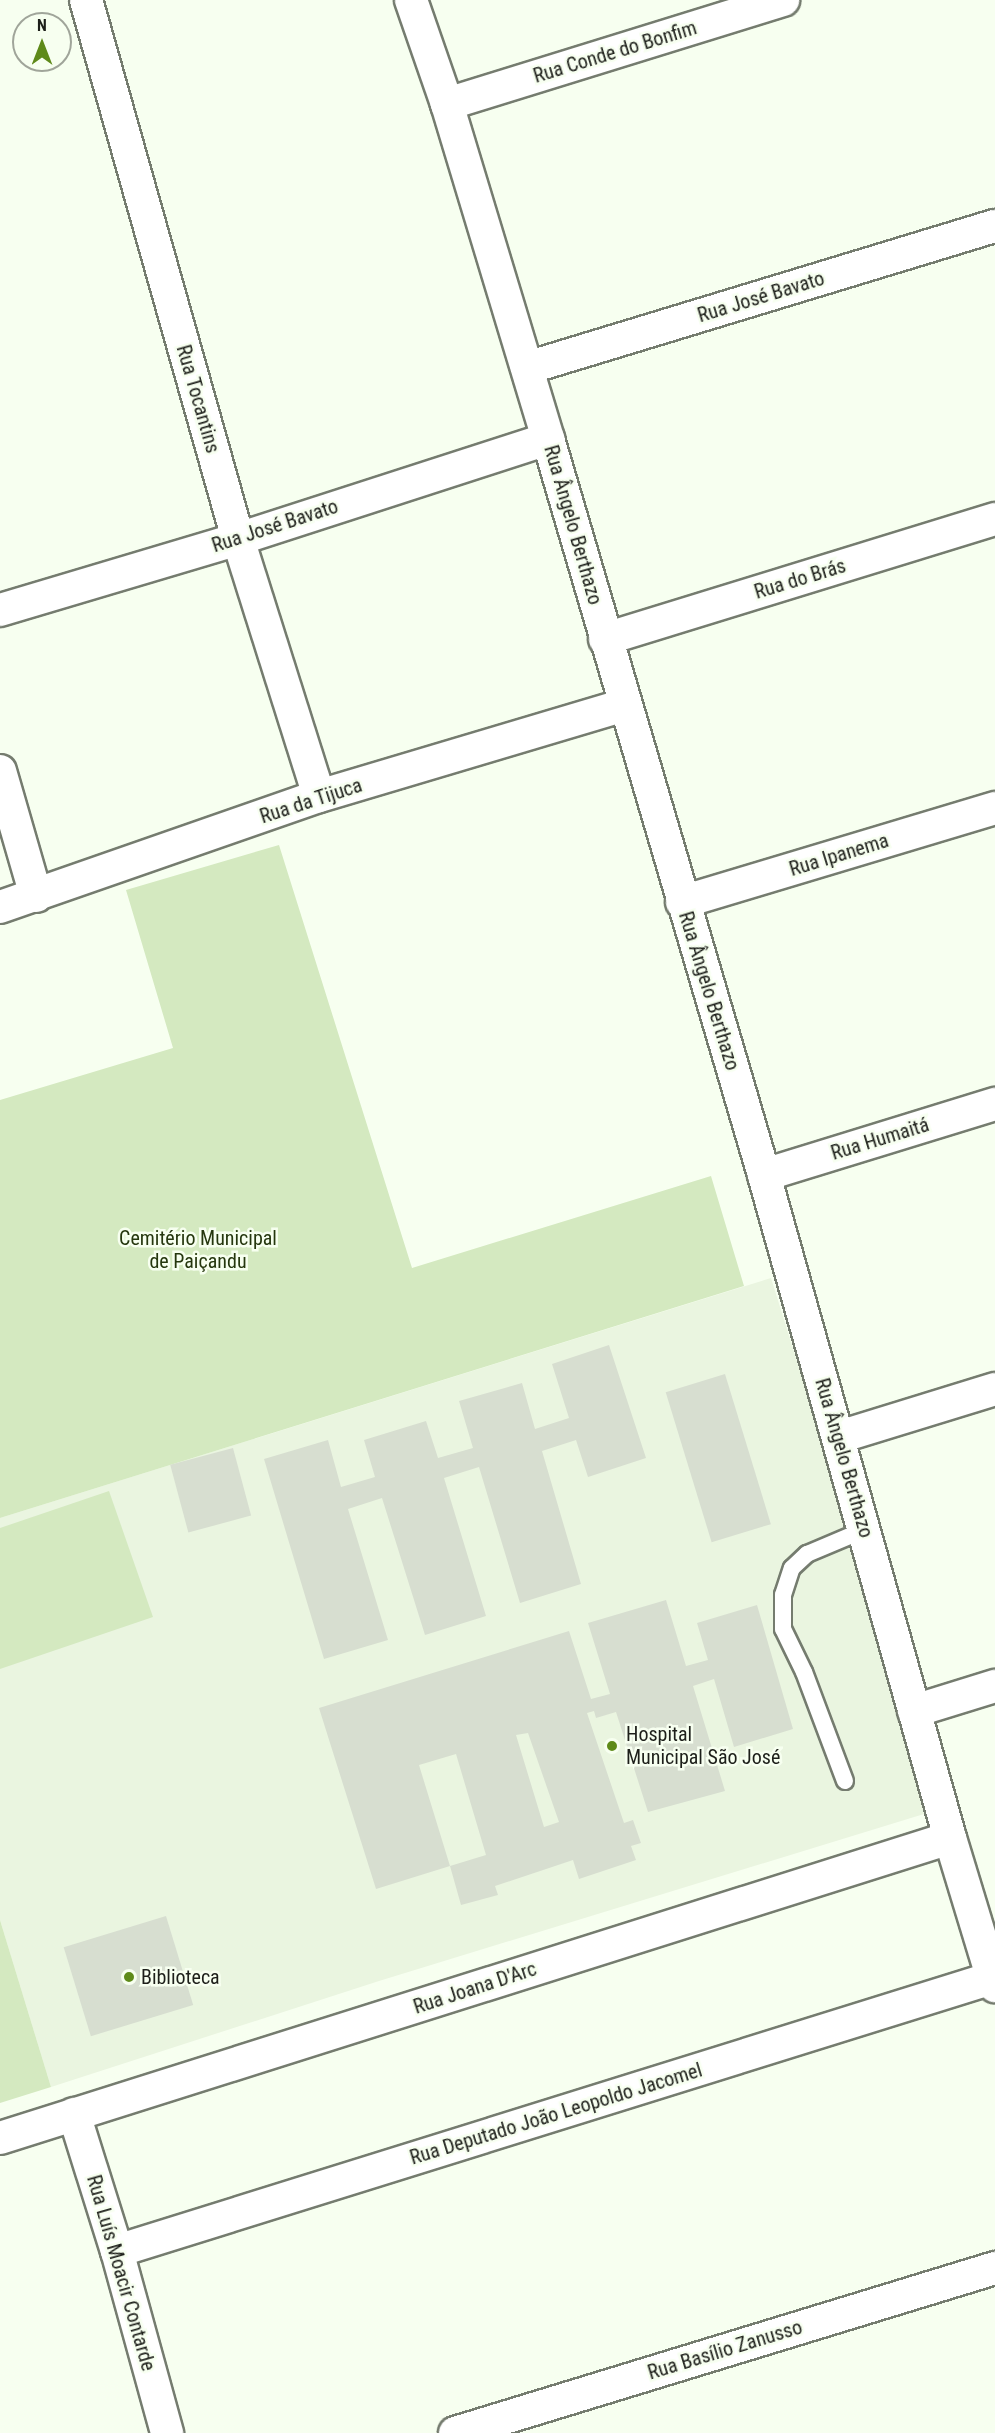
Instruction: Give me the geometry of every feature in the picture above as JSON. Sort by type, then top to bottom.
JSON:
[{"type":"street","name":"Rua Tocantins","points":[[86,0],[238,539],[319,796]]},
{"type":"street","name":"Rua Ângelo Berthazo","points":[[411,0],[447,104],[548,439],[682,902],[764,1175],[950,1838],[994,1980]]},
{"type":"street","name":"Rua Conde do Bonfim","points":[[447,104],[783,0]]},
{"type":"street","name":"Rua José Bavato","points":[[527,368],[995,226]]},
{"type":"street","name":"Rua José Bavato","points":[[0,610],[238,539],[548,439]]},
{"type":"street","name":"Rua do Brás","points":[[605,639],[995,519]]},
{"type":"street","name":"Rua da Tijuca","points":[[0,907],[319,796],[625,705]]},
{"type":"street","points":[[0,771],[36,896]]},
{"type":"street","name":"Rua Ipanema","points":[[682,902],[995,808]]},
{"type":"street","name":"Rua Humaitá","points":[[764,1175],[995,1104]]},
{"type":"street","points":[[838,1437],[995,1389]]},
{"type":"street","points":[[914,1711],[995,1686]]},
{"type":"street","name":"Rua Joana D'Arc","points":[[0,2138],[950,1838]]},
{"type":"street","name":"Rua Deputado João Leopoldo Jacomel","points":[[117,2251],[994,1980]]},
{"type":"street","name":"Rua Luís Moacir Contarde","points":[[74,2114],[117,2251],[167,2433]]},
{"type":"street","name":"Rua Basílio Zanusso","points":[[455,2433],[995,2268]]},
{"type":"lane","points":[[845,1781],[804,1672],[783,1629],[783,1595],[792,1568],[807,1554],[864,1530]]},
{"type":"shaded area","points":[[771,1278],[937,1810],[379,1981],[51,2087],[0,1920],[0,1518]]},
{"type":"green space","name":"Cemitério Municipal de Paiçandu","points":[[279,845],[412,1268],[711,1176],[744,1286],[0,1518],[0,1100],[173,1048],[126,890]]},
{"type":"green space","points":[[109,1491],[153,1617],[0,1669],[0,1528]]},
{"type":"green space","points":[[0,1920],[51,2087],[0,2103]]},
{"type":"building","points":[[609,1345],[646,1458],[588,1477],[576,1440],[542,1451],[581,1584],[520,1603],[479,1467],[444,1478],[486,1616],[425,1635],[382,1498],[348,1509],[388,1640],[324,1659],[264,1459],[328,1440],[341,1487],[375,1477],[364,1440],[426,1421],[438,1458],[473,1448],[459,1401],[522,1383],[535,1429],[569,1418],[552,1364]]},
{"type":"building","points":[[725,1374],[771,1524],[712,1542],[666,1392]]},
{"type":"building","points":[[233,1448],[251,1516],[188,1532],[170,1465]]},
{"type":"building","points":[[666,1600],[686,1666],[708,1660],[697,1623],[757,1605],[793,1729],[734,1747],[714,1679],[693,1686],[725,1791],[648,1812],[616,1712],[596,1718],[594,1711],[587,1713],[624,1823],[633,1820],[641,1843],[631,1846],[636,1860],[579,1879],[573,1860],[495,1886],[498,1895],[461,1905],[450,1866],[376,1889],[319,1708],[569,1631],[591,1699],[610,1694],[588,1623]],"holes":[[[528,1733],[559,1822],[544,1827],[516,1735]],[[456,1754],[486,1855],[450,1866],[419,1765]]]},
{"type":"building","name":"Biblioteca","points":[[166,1916],[193,2005],[91,2036],[64,1947]]},
{"type":"place","name":"Hospital Municipal São José","points":[[612,1746]]},
{"type":"place","name":"Biblioteca","points":[[129,1977]]}]
